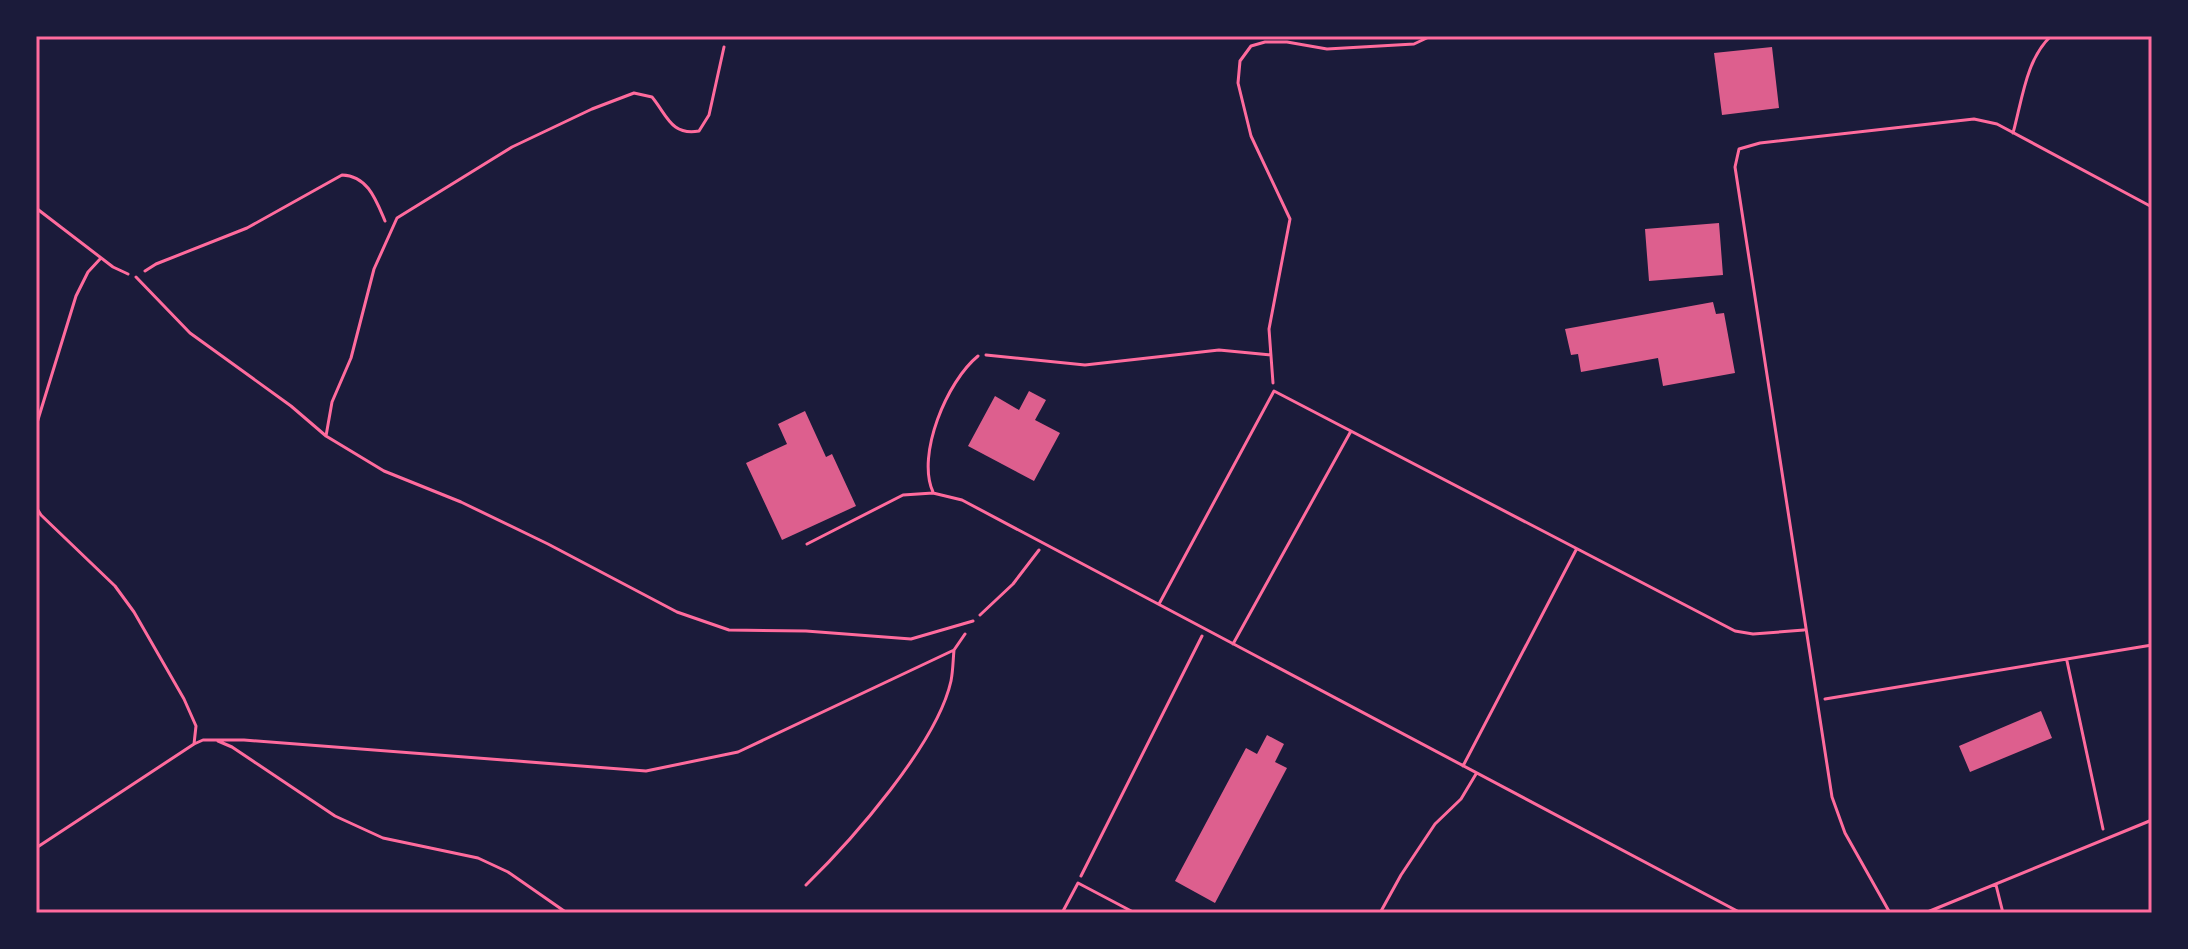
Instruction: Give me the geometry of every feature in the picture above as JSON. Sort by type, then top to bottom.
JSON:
[{"type":"lane","points":[[2013,133],[2032,62],[2042,44],[2051,36]]},
{"type":"lane","points":[[326,436],[332,402],[351,358],[374,269],[397,218],[512,147],[634,93],[652,97],[673,126],[686,133],[699,131],[709,115],[724,47]]},
{"type":"lane","points":[[1890,913],[1845,833],[1832,797],[1735,167],[1739,149],[1760,143],[1974,119],[1997,124],[2152,207]]},
{"type":"lane","points":[[136,277],[190,333],[291,406],[326,436],[384,471],[461,502],[677,612],[729,630],[806,631],[911,639],[973,621]]},
{"type":"lane","points":[[933,493],[927,478],[937,422],[964,367],[978,356]]},
{"type":"lane","points":[[1159,604],[1274,391],[1735,631],[1753,634],[1804,630]]},
{"type":"lane","points":[[1233,644],[1351,431]]},
{"type":"lane","points":[[807,544],[903,495],[933,493],[962,500],[1741,913]]},
{"type":"lane","points":[[1462,767],[1576,550]]},
{"type":"lane","points":[[1380,913],[1435,824],[1461,799],[1476,774]]},
{"type":"lane","points":[[1925,913],[2152,820]]},
{"type":"lane","points":[[1062,913],[1078,883],[1135,913]]},
{"type":"lane","points":[[1996,885],[2003,913]]},
{"type":"path","points":[[1274,391],[1269,329],[1290,219],[1251,136],[1238,83],[1240,61],[1251,46],[1265,42],[1287,42],[1327,49],[1414,44],[1431,36]]},
{"type":"path","points":[[36,208],[113,267],[136,277],[156,264],[247,228],[342,175],[351,175],[362,181],[372,192],[390,232]]},
{"type":"path","points":[[36,426],[76,296],[88,272],[101,258]]},
{"type":"path","points":[[978,356],[1015,356],[1041,362],[1085,365],[1219,350],[1271,355]]},
{"type":"path","points":[[36,507],[115,586],[134,612],[184,699],[196,726],[194,744]]},
{"type":"path","points":[[806,885],[842,850],[911,760],[951,682],[954,650],[973,621],[1013,584],[1044,545]]},
{"type":"path","points":[[1078,883],[1206,629]]},
{"type":"path","points":[[1818,701],[2152,645]]},
{"type":"path","points":[[36,848],[203,740],[244,740],[646,771],[738,752],[954,650]]},
{"type":"path","points":[[2067,661],[2105,841]]},
{"type":"path","points":[[214,740],[232,747],[335,816],[383,838],[478,858],[508,872],[567,913]]},
{"type":"building","points":[[1772,47],[1779,108],[1722,115],[1714,53]]},
{"type":"building","points":[[1719,223],[1723,275],[1649,281],[1645,229]]},
{"type":"building","points":[[1713,302],[1716,314],[1724,313],[1735,373],[1663,386],[1658,358],[1581,372],[1578,354],[1571,355],[1565,329]]},
{"type":"building","points":[[1029,391],[1046,400],[1035,420],[1060,433],[1034,481],[968,446],[995,396],[1019,410]]},
{"type":"building","points":[[805,411],[826,457],[832,454],[856,506],[782,540],[746,463],[787,444],[778,424]]},
{"type":"building","points":[[2041,711],[2052,738],[1970,772],[1959,746]]},
{"type":"building","points":[[1267,735],[1284,744],[1275,762],[1287,768],[1215,903],[1175,881],[1246,748],[1257,754]]}]
